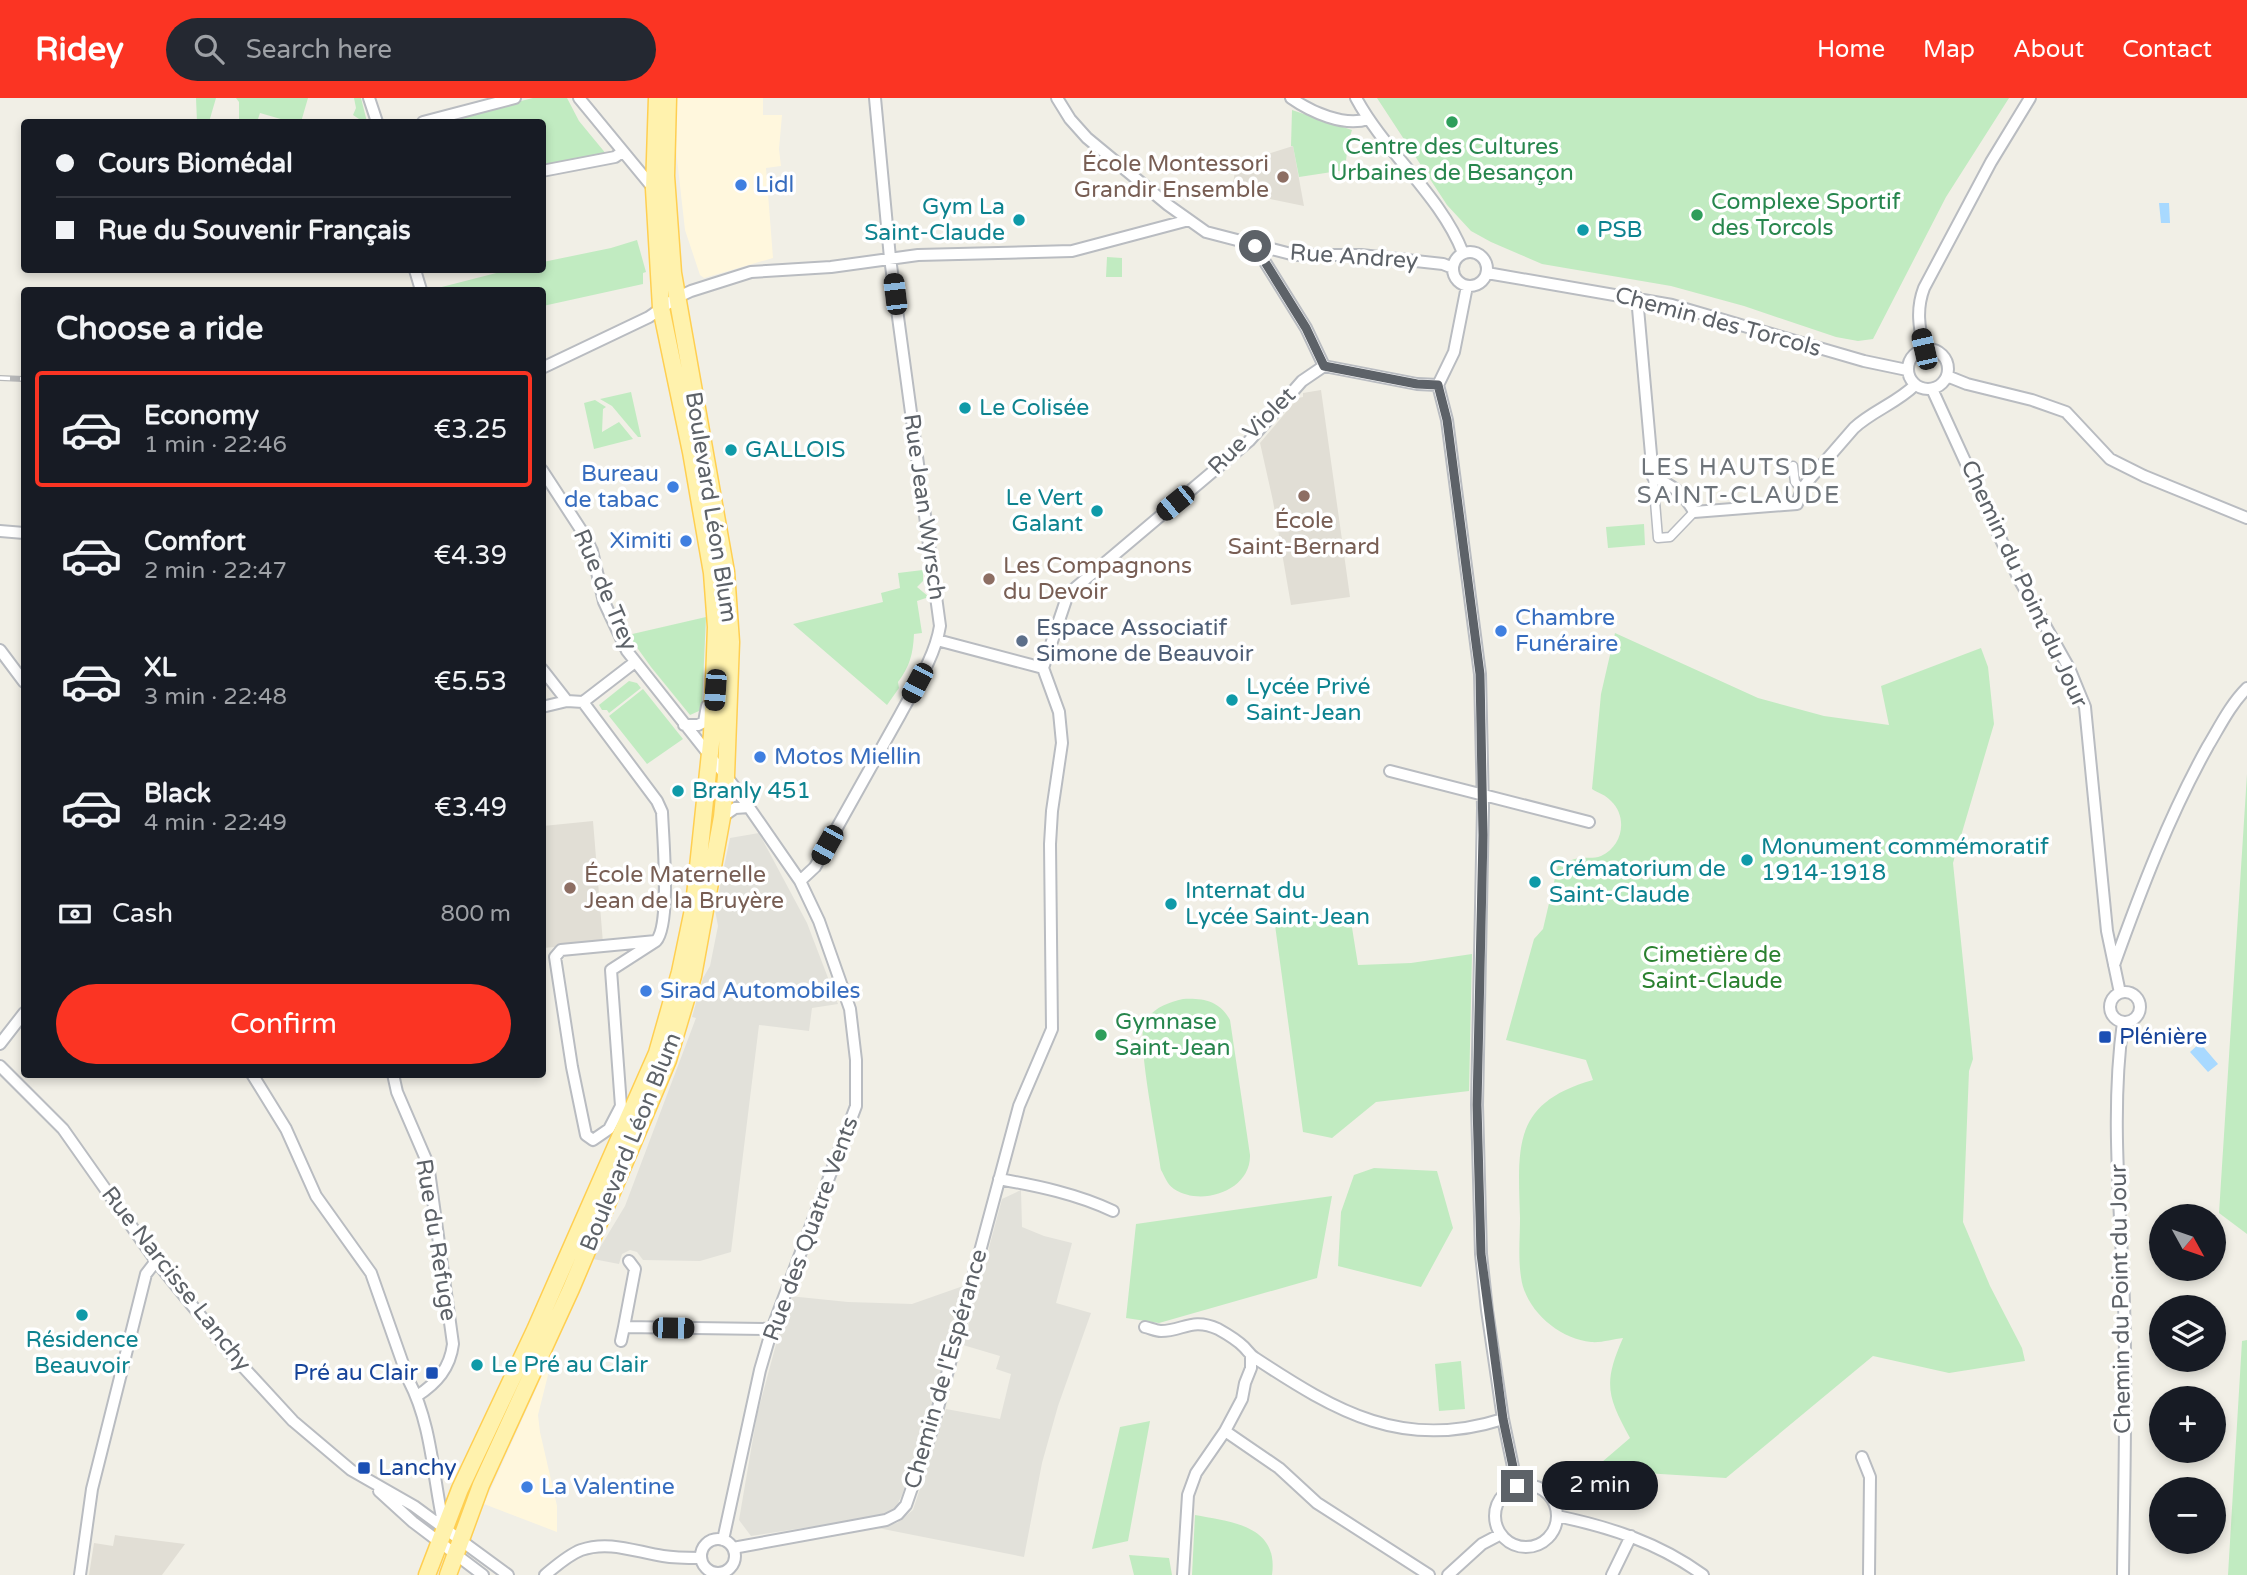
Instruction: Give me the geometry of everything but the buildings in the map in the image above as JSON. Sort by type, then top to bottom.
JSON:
[{"type":"main road","name":"Boulevard Léon Blum","points":[[427,1575],[460,1489],[615,1153],[657,1053],[680,972],[694,905],[716,670],[716,627],[712,573],[691,452],[661,308],[654,189],[657,98]]},
{"type":"main road","name":"Boulevard Léon Blum","points":[[448,1575],[460,1552],[481,1485],[571,1289],[668,1060],[693,976],[722,817],[731,642],[726,572],[676,298],[666,176],[668,98]]},
{"type":"street","points":[[369,98],[376,119]]},
{"type":"street","points":[[434,119],[515,98]]},
{"type":"street","points":[[579,98],[654,189]]},
{"type":"street","name":"Rue Jean Wyrsch","points":[[800,881],[815,867],[899,716],[937,640],[940,615],[890,258],[875,98]]},
{"type":"street","name":"Rue Andrey","points":[[1057,98],[1087,138],[1206,232],[1295,255],[1361,256],[1443,264],[1453,268]]},
{"type":"street","points":[[1290,98],[1311,110],[1349,122],[1368,119]]},
{"type":"street","points":[[1356,98],[1368,119],[1448,223],[1463,253]]},
{"type":"street","points":[[1924,349],[1918,323],[1918,302],[1923,288],[2010,128],[2030,98]]},
{"type":"street","points":[[546,170],[615,157],[622,152]]},
{"type":"street","points":[[546,366],[649,317],[676,298],[724,279],[751,272],[831,267],[918,255],[1072,251],[1189,220]]},
{"type":"street","name":"Rue Andrey","points":[[1255,246],[1306,328],[1324,366]]},
{"type":"street","points":[[1473,252],[1483,257],[1488,267],[1487,273],[1477,285],[1467,286],[1458,281],[1453,268],[1454,262],[1463,253],[1473,252]]},
{"type":"street","name":"Chemin des Torcols","points":[[1487,273],[1672,305],[1864,361],[1907,370]]},
{"type":"street","points":[[1467,286],[1454,352],[1438,385],[1447,420],[1480,674],[1483,793],[1477,1105],[1479,1221],[1483,1284],[1503,1419],[1517,1486]]},
{"type":"street","points":[[1637,297],[1658,538],[1670,537],[1694,512],[1797,504],[1802,489],[1862,420],[1902,397],[1914,385]]},
{"type":"street","points":[[1930,348],[1941,353],[1947,363],[1944,382],[1926,390],[1914,385],[1907,370],[1913,354],[1924,349],[1930,348]]},
{"type":"street","points":[[1324,366],[1417,384],[1438,385]]},
{"type":"street","name":"Rue Violet","points":[[1043,668],[1068,594],[1249,441],[1302,381],[1324,366]]},
{"type":"street","points":[[1947,376],[2066,412],[2110,458],[2144,476],[2247,518]]},
{"type":"street","name":"Chemin du Point du Jour","points":[[1932,389],[2019,579],[2068,668],[2085,707],[2107,930],[2120,993]]},
{"type":"street","points":[[1793,466],[1795,482],[1802,489]]},
{"type":"street","name":"Rue de Trey","points":[[546,476],[588,542],[604,602],[617,633],[635,662],[726,776],[800,881]]},
{"type":"street","points":[[1653,477],[1677,489],[1694,512]]},
{"type":"street","points":[[0,531],[21,533]]},
{"type":"street","name":"Boulevard Léon Blum","points":[[684,725],[698,725],[705,717],[716,627]]},
{"type":"street","points":[[937,640],[1043,668]]},
{"type":"street","points":[[0,650],[21,678]]},
{"type":"street","points":[[546,706],[567,701],[583,702],[635,662]]},
{"type":"street","name":"Chemin de l'Espérance","points":[[733,1548],[886,1520],[898,1514],[906,1505],[932,1430],[1019,1106],[1050,1037],[1054,1019],[1050,844],[1062,743],[1059,712],[1043,668]]},
{"type":"street","points":[[546,674],[567,701]]},
{"type":"street","points":[[2114,966],[2146,873],[2180,797],[2227,713],[2247,688]]},
{"type":"street","points":[[583,702],[657,801],[662,812],[665,892],[663,931],[656,941],[611,970],[621,1106],[609,1129],[593,1140],[586,1135],[580,1108],[555,957],[561,950],[656,941]]},
{"type":"street","points":[[1391,771],[1589,822]]},
{"type":"street","points":[[722,817],[736,808],[749,807]]},
{"type":"street","name":"Rue des Quatre Vents","points":[[723,1540],[760,1370],[772,1329],[856,1106],[856,1060],[850,1009],[819,921],[800,881]]},
{"type":"street","points":[[2107,930],[2126,931]]},
{"type":"street","points":[[2120,993],[2134,995],[2140,1008],[2133,1021],[2123,1023],[2114,1018],[2110,1009],[2112,999],[2120,993]]},
{"type":"street","points":[[0,1044],[21,1017]]},
{"type":"street","name":"Chemin du Point du Jour","points":[[2123,1023],[2118,1058],[2117,1104],[2124,1307],[2123,1575]]},
{"type":"street","name":"Rue Narcisse Lanchy","points":[[0,1066],[63,1129],[156,1261],[234,1357],[293,1421],[413,1522],[442,1534],[460,1552]]},
{"type":"street","points":[[254,1078],[286,1129],[316,1196],[371,1273],[409,1381],[417,1396],[427,1435],[442,1534]]},
{"type":"street","name":"Rue du Refuge","points":[[394,1078],[397,1092],[428,1164],[453,1344],[448,1365],[438,1380],[417,1396]]},
{"type":"street","points":[[999,1180],[1041,1187],[1090,1200],[1113,1211]]},
{"type":"street","points":[[80,1575],[92,1489],[146,1274],[156,1261]]},
{"type":"street","points":[[621,1341],[635,1269],[629,1261]]},
{"type":"street","points":[[1145,1326],[1160,1331],[1192,1323],[1215,1328],[1238,1341],[1251,1356],[1348,1412],[1394,1428],[1426,1431],[1473,1428],[1503,1419]]},
{"type":"street","points":[[624,1327],[772,1329]]},
{"type":"street","points":[[1183,1575],[1188,1494],[1196,1473],[1225,1431],[1242,1399],[1251,1356]]},
{"type":"street","points":[[1225,1431],[1279,1468],[1317,1503],[1429,1575]]},
{"type":"street","points":[[1862,1457],[1870,1477],[1869,1575]]},
{"type":"street","points":[[1526,1485],[1545,1491],[1551,1498],[1557,1516],[1550,1535],[1532,1546],[1515,1545],[1501,1534],[1496,1525],[1496,1506],[1508,1490],[1526,1485]]},
{"type":"street","points":[[1557,1516],[1600,1525],[1631,1536],[1689,1565],[1703,1575]]},
{"type":"street","points":[[1448,1575],[1482,1544],[1501,1534]]},
{"type":"street","points":[[1612,1575],[1631,1536]]},
{"type":"street","points":[[718,1539],[733,1548],[735,1558],[727,1573],[710,1571],[703,1563],[701,1558],[707,1543],[718,1539]]},
{"type":"street","points":[[545,1575],[582,1550],[610,1546],[632,1548],[660,1556],[701,1558]]},
{"type":"street","points":[[460,1552],[467,1575]]},
{"type":"street","points":[[460,1552],[483,1575]]},
{"type":"street","points":[[460,1552],[508,1575]]},
{"type":"shaded area","points":[[677,98],[763,98],[763,115],[782,115],[779,149],[781,166],[766,168],[773,258],[704,278],[700,275],[685,230],[676,150]]},
{"type":"shaded area","points":[[1293,146],[1304,206],[1232,191],[1236,164]]},
{"type":"shaded area","name":"École Saint-Bernard","points":[[1321,390],[1350,597],[1291,605],[1260,443],[1298,398],[1303,397],[1303,393]]},
{"type":"shaded area","name":"École Maternelle Jean de la Bruyère","points":[[593,821],[603,943],[546,948],[546,826]]},
{"type":"shaded area","points":[[759,833],[807,923],[838,1004],[812,1008],[809,1031],[759,1025],[731,1252],[700,1261],[643,1260],[637,1252],[630,1250],[622,1254],[619,1264],[593,1259],[625,1206],[696,1018],[692,1017],[703,978],[710,966],[718,926],[715,910],[730,838]]},
{"type":"shaded area","points":[[1021,1190],[1022,1227],[1072,1243],[1056,1303],[1091,1313],[1058,1406],[1042,1463],[1024,1557],[878,1528],[864,1529],[897,1523],[913,1510],[946,1409],[1000,1419],[1011,1374],[996,1369],[1000,1356],[963,1345],[1002,1199]]},
{"type":"shaded area","points":[[966,1285],[938,1387],[895,1509],[882,1516],[751,1536],[739,1520],[757,1415],[789,1296],[848,1302],[912,1304]]},
{"type":"shaded area","points":[[555,1347],[538,1415],[557,1506],[557,1532],[484,1504]]},
{"type":"shaded area","points":[[115,1535],[185,1544],[162,1575],[89,1575],[94,1543],[113,1546]]},
{"type":"green space","points":[[196,98],[216,98],[210,119],[197,119]]},
{"type":"green space","points":[[236,98],[308,98],[302,119],[281,119],[260,113],[258,119],[239,119],[239,102]]},
{"type":"green space","points":[[354,98],[361,98],[366,119],[353,115],[356,108]]},
{"type":"green space","points":[[533,98],[567,98],[579,121],[607,155],[546,165],[546,119],[450,119]]},
{"type":"green space","name":"Complexe Sportif des Torcols","points":[[1377,98],[2009,98],[1946,197],[1873,339],[1858,341],[1836,337],[1744,306],[1671,286],[1542,264],[1491,242],[1471,231],[1447,205]]},
{"type":"green space","points":[[1292,110],[1352,130],[1345,170],[1299,177],[1291,146]]},
{"type":"green space","points":[[637,240],[646,272],[643,273],[643,284],[546,305],[546,287],[442,287],[496,273],[546,273],[546,261]]},
{"type":"green space","points":[[1107,257],[1122,258],[1122,277],[1106,277]]},
{"type":"green space","points":[[631,392],[641,437],[638,437],[612,406],[600,399]]},
{"type":"green space","points":[[595,400],[606,407],[603,409],[602,432],[619,422],[633,439],[594,449],[584,403]]},
{"type":"green space","points":[[1644,524],[1645,545],[1608,548],[1606,527]]},
{"type":"green space","points":[[923,570],[923,581],[917,587],[929,597],[917,601],[922,633],[914,634],[908,665],[898,682],[899,688],[887,705],[793,624],[883,602],[881,593],[900,588],[898,573]]},
{"type":"green space","points":[[706,617],[702,706],[699,711],[690,715],[628,635]]},
{"type":"green space","name":"Cimetière de Saint-Claude","points":[[1615,633],[1758,698],[1824,716],[1889,725],[1881,686],[1981,648],[1988,667],[1994,724],[1953,863],[1973,1059],[1969,1071],[1963,1222],[1990,1286],[2022,1348],[2025,1361],[1949,1373],[1873,1356],[1726,1478],[1644,1473],[1616,1486],[1602,1462],[1630,1438],[1616,1411],[1610,1389],[1612,1367],[1623,1338],[1591,1342],[1579,1340],[1556,1329],[1529,1301],[1521,1277],[1520,1262],[1519,1169],[1525,1131],[1534,1115],[1547,1101],[1593,1080],[1586,1060],[1506,1040],[1534,939],[1543,929],[1558,865],[1576,859],[1601,856],[1614,845],[1621,831],[1620,815],[1616,808],[1607,797],[1592,789],[1601,694]]},
{"type":"green space","points":[[629,681],[637,683],[641,688],[609,713],[602,710],[599,705]]},
{"type":"green space","points":[[643,689],[683,739],[647,764],[609,716]]},
{"type":"green space","points":[[2247,774],[2247,1234],[2226,1218],[2226,1204],[2220,1204]]},
{"type":"green space","points":[[1350,915],[1358,965],[1411,963],[1472,954],[1469,1091],[1376,1102],[1332,1138],[1303,1132],[1275,925]]},
{"type":"green space","points":[[1183,999],[1210,1002],[1221,1009],[1230,1020],[1250,1155],[1248,1168],[1242,1178],[1234,1186],[1210,1196],[1185,1194],[1174,1189],[1161,1170],[1143,1051],[1144,1025],[1147,1019],[1155,1010]]},
{"type":"green space","points":[[1374,1168],[1437,1171],[1453,1228],[1421,1287],[1338,1266],[1341,1212],[1354,1175]]},
{"type":"green space","points":[[1332,1196],[1317,1278],[1159,1323],[1126,1318],[1136,1224]]},
{"type":"green space","points":[[2247,1340],[2247,1575],[2228,1575],[2242,1341]]},
{"type":"green space","points":[[1461,1361],[1465,1409],[1439,1411],[1435,1364]]},
{"type":"green space","points":[[1150,1421],[1128,1541],[1092,1549],[1120,1427]]},
{"type":"green space","points":[[1195,1515],[1237,1524],[1260,1536],[1268,1546],[1272,1558],[1272,1575],[1192,1575]]},
{"type":"green space","points":[[1129,1555],[1169,1558],[1172,1575],[1134,1575]]},
{"type":"water","points":[[2159,203],[2169,203],[2170,223],[2161,223]]},
{"type":"water","points":[[2200,1043],[2218,1064],[2208,1072],[2190,1052]]},
{"type":"railway","points":[[0,378],[21,379]]},
{"type":"place","name":"Centre des Cultures Urbaines de Besançon","points":[[1452,122]]},
{"type":"place","name":"École Montessori Grandir Ensemble","points":[[1283,177]]},
{"type":"place","name":"Lidl","points":[[741,185]]},
{"type":"place","name":"Complexe Sportif des Torcols","points":[[1697,215]]},
{"type":"place","name":"Gym La Saint-Claude","points":[[1019,220]]},
{"type":"place","name":"PSB","points":[[1583,230]]},
{"type":"place","name":"Le Colisée","points":[[965,408]]},
{"type":"place","name":"GALLOIS","points":[[731,450]]},
{"type":"place","name":"Bureau de tabac","points":[[673,487]]},
{"type":"place","name":"École Saint-Bernard","points":[[1304,496]]},
{"type":"place","name":"Le Vert Galant","points":[[1097,511]]},
{"type":"place","name":"Ximiti","points":[[686,541]]},
{"type":"place","name":"Les Compagnons du Devoir","points":[[989,579]]},
{"type":"place","name":"Chambre Funéraire","points":[[1501,631]]},
{"type":"place","name":"Espace Associatif Simone de Beauvoir","points":[[1022,641]]},
{"type":"place","name":"Lycée Privé Saint-Jean","points":[[1232,700]]},
{"type":"place","name":"Motos Miellin","points":[[760,757]]},
{"type":"place","name":"Branly 451","points":[[678,791]]},
{"type":"place","name":"Monument commémoratif 1914-1918","points":[[1747,860]]},
{"type":"place","name":"Crématorium de Saint-Claude","points":[[1535,882]]},
{"type":"place","name":"École Maternelle Jean de la Bruyère","points":[[570,888]]},
{"type":"place","name":"Internat du Lycée Saint-Jean","points":[[1171,904]]},
{"type":"place","name":"Sirad Automobiles","points":[[646,991]]},
{"type":"place","name":"Gymnase Saint-Jean","points":[[1101,1035]]},
{"type":"place","name":"Plénière","points":[[2105,1037]]},
{"type":"place","name":"Résidence Beauvoir","points":[[82,1315]]},
{"type":"place","name":"Le Pré au Clair","points":[[477,1365]]},
{"type":"place","name":"Pré au Clair","points":[[432,1373]]},
{"type":"place","name":"Lanchy","points":[[364,1468]]},
{"type":"place","name":"La Valentine","points":[[527,1487]]},
{"type":"district","name":"LES HAUTS DE SAINT-CLAUDE","points":[[1739,481]]},
{"type":"route","points":[[1255,246],[1306,328],[1324,366],[1367,376],[1438,385],[1447,420],[1480,674],[1483,835],[1477,1105],[1481,1254],[1503,1419],[1517,1486]]}]
